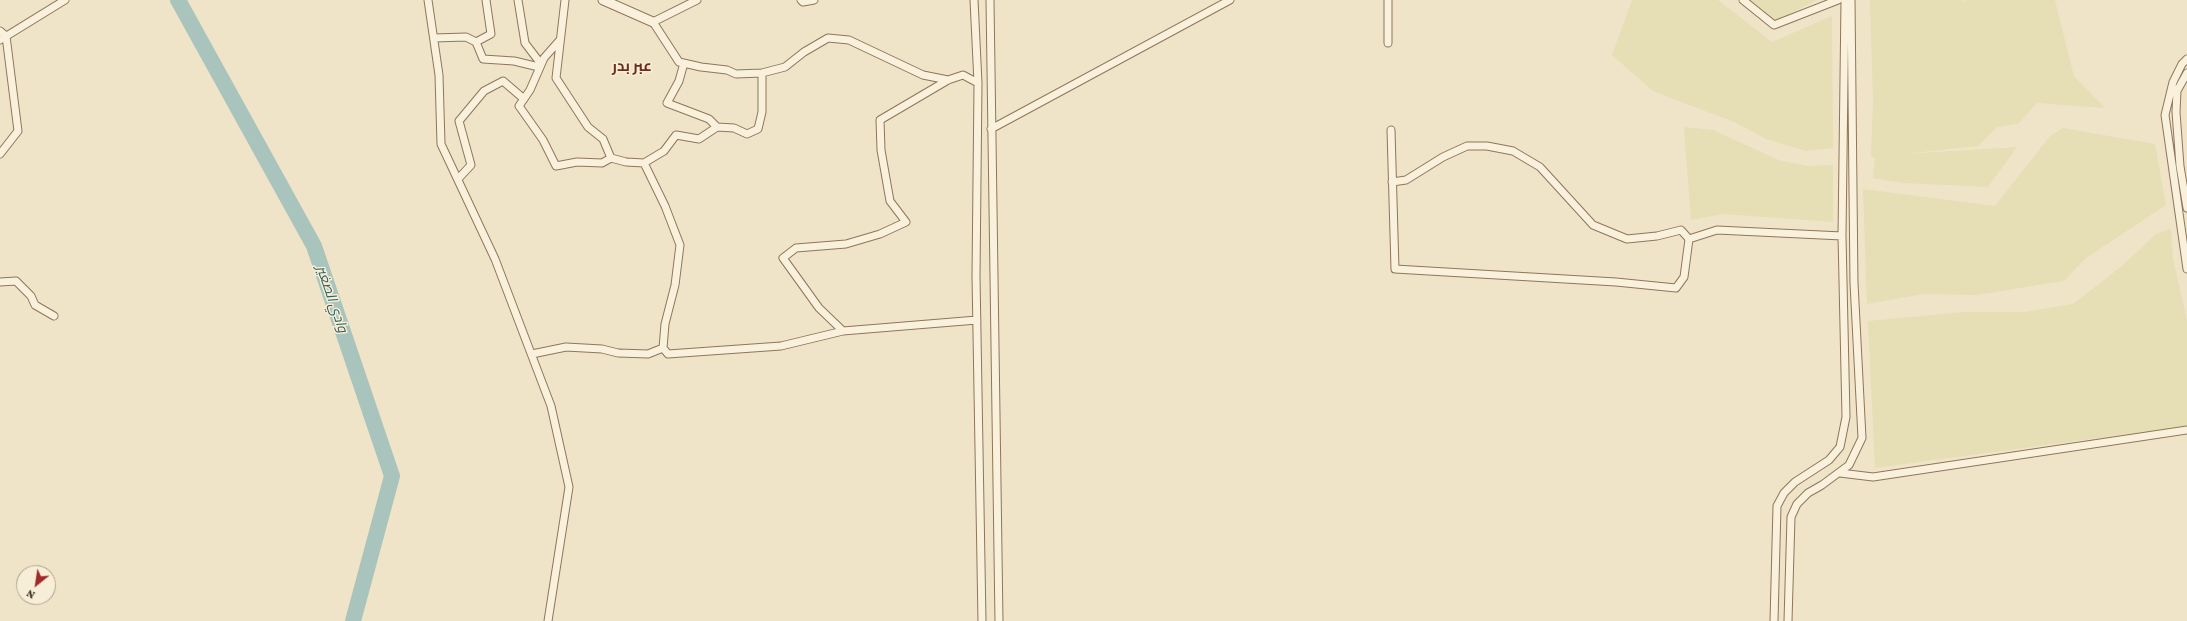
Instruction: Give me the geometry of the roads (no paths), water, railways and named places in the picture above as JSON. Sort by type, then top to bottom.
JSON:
[{"type":"street","points":[[0,154],[18,131],[2,36],[65,0]]},
{"type":"street","points":[[428,0],[438,75],[441,144],[492,251],[532,354],[551,406],[569,487],[548,621]]},
{"type":"street","points":[[476,42],[491,34],[486,0]]},
{"type":"street","points":[[518,0],[525,43],[540,65]]},
{"type":"street","points":[[565,0],[559,41],[556,78],[588,126],[603,140],[611,158]]},
{"type":"street","points":[[603,0],[653,22],[679,62],[701,67],[727,70],[736,74],[762,73],[785,66],[804,52],[828,38],[849,40],[923,75],[948,80]]},
{"type":"street","points":[[653,22],[697,0]]},
{"type":"street","points":[[801,0],[803,2],[814,0]]},
{"type":"street","points":[[974,0],[978,83],[977,320],[982,621]]},
{"type":"street","points":[[990,0],[990,129],[999,621]]},
{"type":"street","points":[[990,129],[1230,0]]},
{"type":"street","points":[[1388,0],[1388,43]]},
{"type":"street","points":[[1743,0],[1774,26],[1838,0]]},
{"type":"street","points":[[1774,621],[1777,506],[1784,492],[1795,482],[1829,460],[1840,447],[1844,434],[1846,417],[1842,236],[1845,0]]},
{"type":"street","points":[[1788,621],[1791,517],[1797,504],[1808,493],[1840,473],[1849,465],[1862,438],[1854,283],[1852,0]]},
{"type":"street","points":[[434,38],[466,37],[476,42],[483,58],[540,65]]},
{"type":"street","points":[[559,41],[544,58],[524,99],[519,106],[540,135],[556,166],[577,162],[602,163],[611,158],[626,162],[644,163],[664,152],[676,135],[684,135],[699,140],[716,127],[734,128],[747,134],[758,129],[762,112],[762,73]]},
{"type":"street","points":[[2187,59],[2182,64],[2173,82],[2164,115],[2187,269]]},
{"type":"street","points":[[684,63],[679,81],[667,102],[709,118],[716,127]]},
{"type":"street","points":[[2187,73],[2177,91],[2176,112],[2180,166],[2187,208]]},
{"type":"street","points":[[843,331],[819,308],[783,258],[796,248],[846,244],[880,234],[906,222],[890,201],[881,150],[880,120],[948,80],[963,75],[978,83]]},
{"type":"street","points":[[458,179],[471,165],[459,121],[484,91],[503,81],[524,99]]},
{"type":"street","points":[[1391,130],[1392,182],[1395,213],[1395,269],[1616,282],[1676,288],[1684,277],[1689,239],[1682,230],[1656,236],[1627,238],[1593,225],[1540,167],[1513,151],[1487,146],[1467,146],[1443,157],[1406,180],[1392,182]]},
{"type":"street","points":[[644,163],[665,206],[680,245],[675,286],[665,324],[663,348],[668,354],[781,346],[843,331],[977,320]]},
{"type":"street","points":[[1689,239],[1717,230],[1842,236]]},
{"type":"street","points":[[0,282],[16,281],[31,296],[35,305],[54,316]]},
{"type":"street","points":[[532,354],[566,347],[648,354],[663,348]]},
{"type":"street","points":[[1840,473],[1873,477],[2187,430]]},
{"type":"waterway","name":"وادي الصغير","points":[[178,0],[314,246],[392,476],[353,621]]},
{"type":"district","name":"عبر بدر","points":[[632,66]]}]
